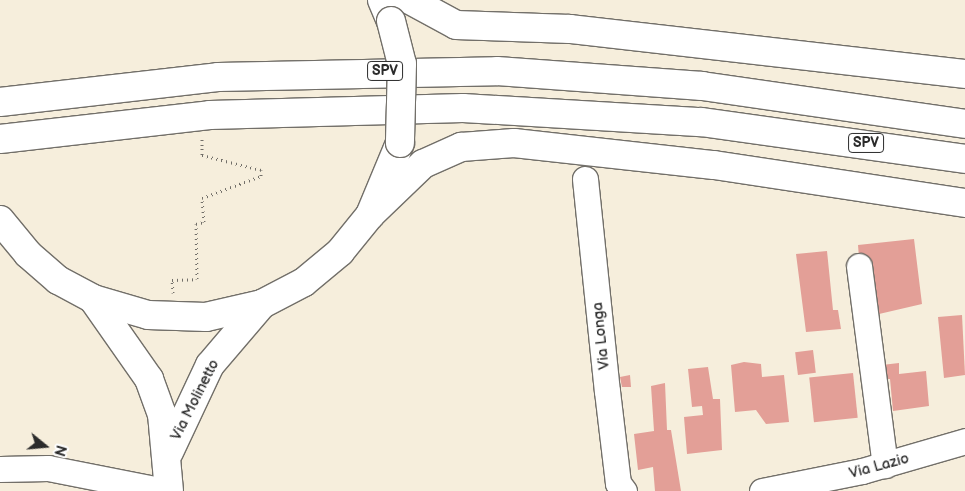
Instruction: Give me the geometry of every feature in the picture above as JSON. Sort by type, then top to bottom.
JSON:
[{"type":"main road","points":[[410,0],[456,25],[570,29],[965,74]]},
{"type":"main road","name":"Via Molinetto","points":[[1,222],[52,274],[93,299],[148,315],[206,317],[262,304],[304,282],[340,252],[370,215],[400,143],[402,64],[386,10]]},
{"type":"main road","name":"SPV","points":[[0,102],[228,77],[497,71],[702,86],[965,124]]},
{"type":"main road","name":"SPV","points":[[0,139],[219,114],[463,108],[693,122],[965,159]]},
{"type":"main road","points":[[370,215],[423,164],[461,146],[514,143],[714,165],[965,203]]},
{"type":"main road","name":"Via Molinetto","points":[[93,299],[148,379],[162,414],[169,452],[169,491]]},
{"type":"main road","name":"Via Molinetto","points":[[169,452],[210,366],[262,304]]},
{"type":"street","name":"Via Longa","points":[[585,180],[618,483],[624,491]]},
{"type":"street","points":[[859,266],[885,465]]},
{"type":"street","name":"Via Lazio","points":[[762,491],[885,465],[965,441]]},
{"type":"street","points":[[0,469],[48,468],[165,491]]},
{"type":"path","points":[[175,316],[172,280],[196,278],[196,224],[204,222],[202,198],[261,176],[261,170],[202,155],[202,138]]},
{"type":"building","points":[[914,239],[922,304],[879,314],[875,288],[860,270],[858,245]]},
{"type":"building","points":[[827,251],[833,310],[838,310],[841,329],[806,332],[796,254]]},
{"type":"building","points":[[962,315],[965,375],[944,378],[938,317]]},
{"type":"building","points":[[813,350],[816,373],[798,375],[795,352]]},
{"type":"building","points":[[744,362],[761,364],[762,377],[784,375],[789,422],[766,424],[756,410],[735,412],[731,365]]},
{"type":"building","points":[[899,363],[899,374],[926,371],[929,406],[893,411],[890,379],[875,380],[873,366]]},
{"type":"building","points":[[708,367],[713,399],[720,399],[722,450],[687,454],[684,417],[703,415],[702,406],[692,407],[688,369]]},
{"type":"building","points":[[853,373],[858,418],[814,422],[809,378]]},
{"type":"building","points":[[630,375],[631,387],[622,387],[620,377]]},
{"type":"building","points":[[665,383],[667,430],[671,430],[681,491],[655,491],[653,467],[638,470],[634,434],[654,431],[651,386]]}]
